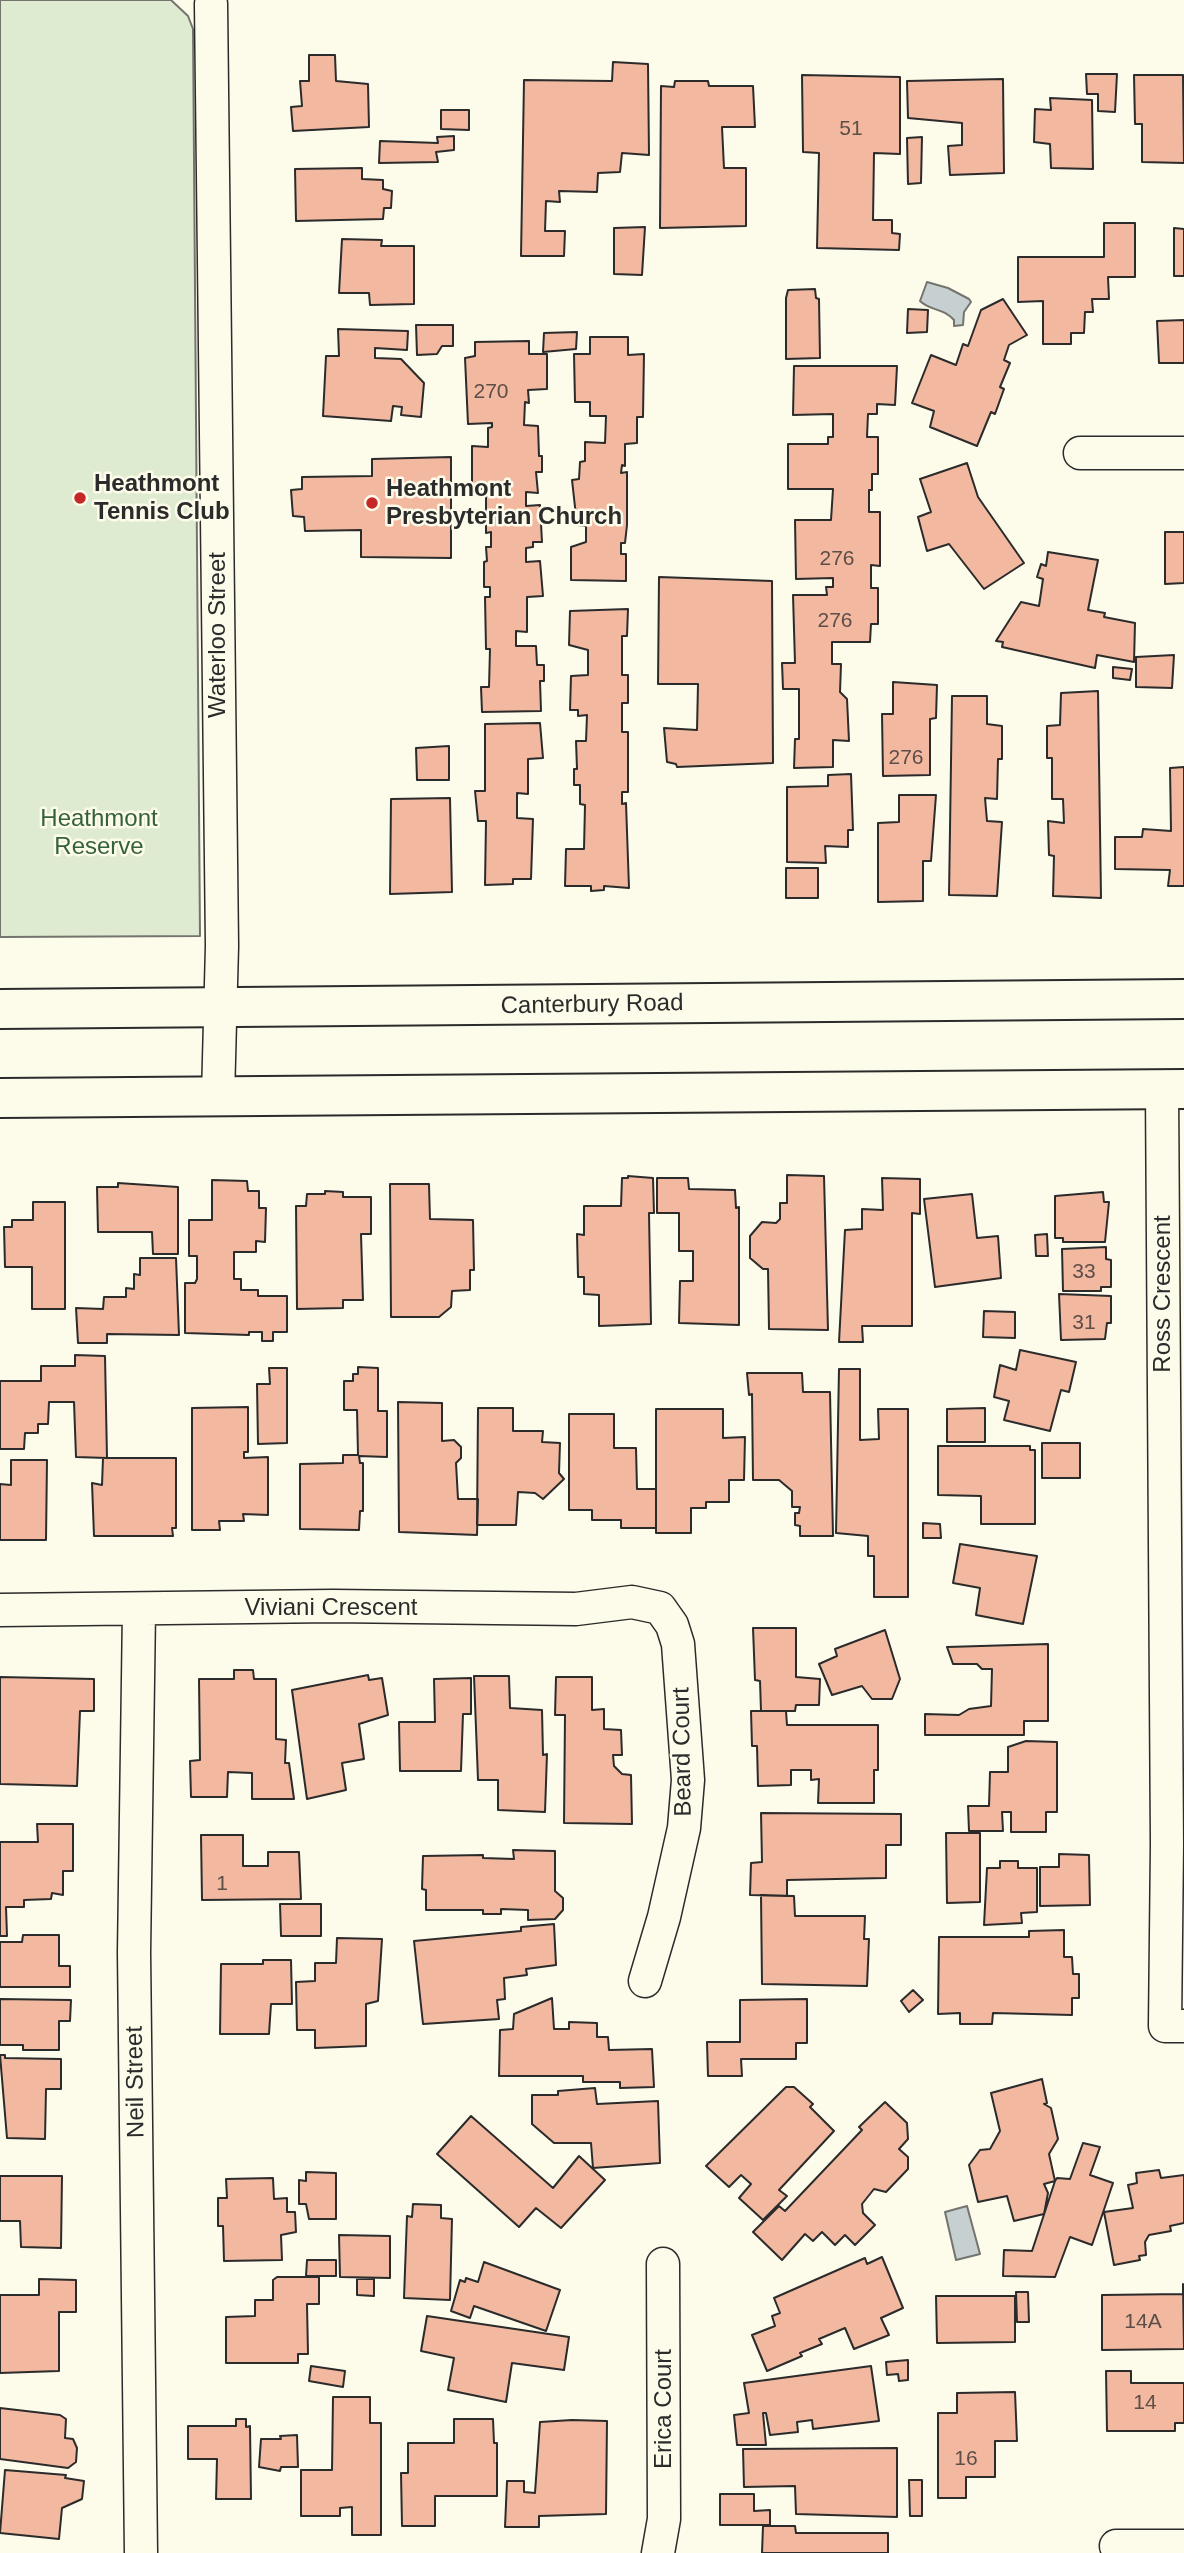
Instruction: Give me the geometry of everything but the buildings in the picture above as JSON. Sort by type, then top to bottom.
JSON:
[{"type":"main road","name":"Canterbury Road","points":[[0,1009],[1184,999]]},
{"type":"main road","points":[[0,1098],[1173,1089]]},
{"type":"street","name":"Waterloo Street","points":[[212,1],[222,946],[218,1097]]},
{"type":"street","points":[[1080,453],[1184,453]]},
{"type":"street","name":"Ross Crescent","points":[[1173,1089],[1166,2026],[1184,2026]]},
{"type":"street","name":"Viviani Crescent","points":[[0,1610],[139,1611],[333,1606],[576,1609],[632,1602],[660,1608]]},
{"type":"street","name":"Beard Court","points":[[645,1981],[676,1871],[684,1828],[688,1780],[678,1644],[672,1625],[660,1608]]},
{"type":"street","name":"Neil Street","points":[[139,1611],[134,1952],[141,2553]]},
{"type":"street","name":"Erica Court","points":[[657,2553],[664,2519],[663,2264]]},
{"type":"street","points":[[1116,2546],[1184,2546]]},
{"type":"green space","name":"Heathmont Reserve","points":[[0,0],[171,0],[188,16],[193,29],[200,936],[0,937]]},
{"type":"shaded area","points":[[927,282],[948,288],[969,299],[971,302],[964,312],[963,325],[954,326],[954,320],[950,316],[920,301]]},
{"type":"shaded area","points":[[967,2206],[980,2254],[956,2260],[945,2212]]},
{"type":"place","name":"Heathmont Tennis Club","points":[[80,498]]},
{"type":"place","name":"Heathmont Presbyterian Church","points":[[372,503]]}]
